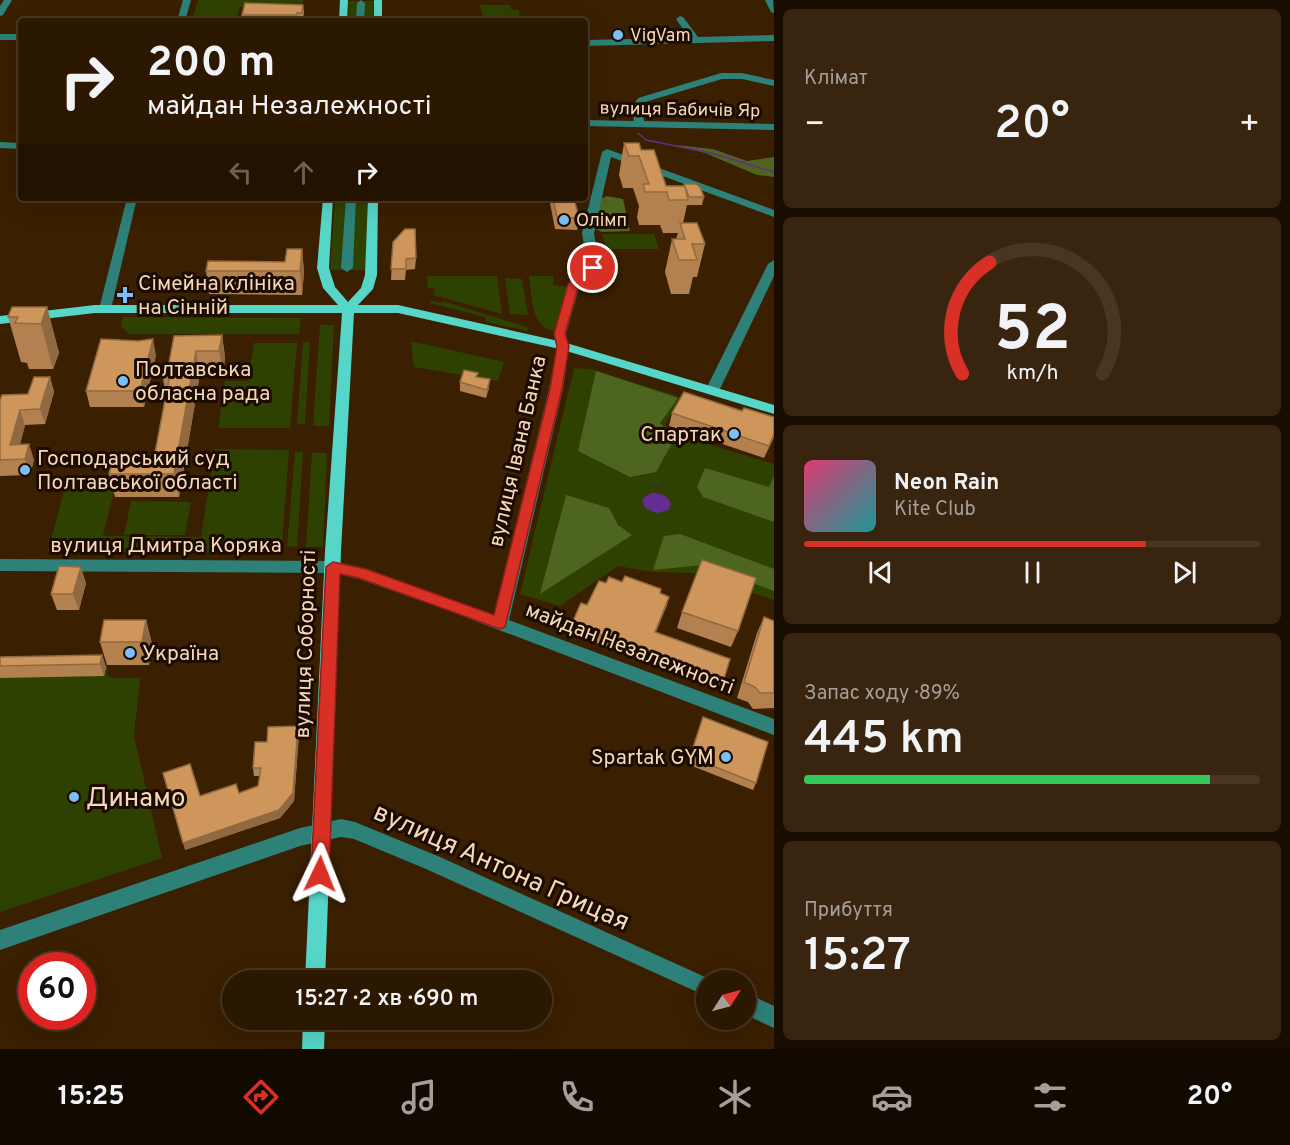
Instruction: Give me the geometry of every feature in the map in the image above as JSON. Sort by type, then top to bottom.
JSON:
[{"type":"main road","points":[[342,18],[344,0]]},
{"type":"main road","points":[[378,0],[378,18]]},
{"type":"main road","points":[[328,201],[323,267],[329,288],[348,309]]},
{"type":"main road","points":[[348,309],[367,289],[371,275],[373,201]]},
{"type":"main road","name":"вулиця Соборності","points":[[316,970],[333,567],[348,309]]},
{"type":"main road","points":[[0,320],[67,310],[398,309],[563,346],[774,410]]},
{"type":"main road","points":[[312,1049],[313,1030]]},
{"type":"street","points":[[0,13],[8,0]]},
{"type":"street","points":[[182,18],[187,0]]},
{"type":"street","points":[[770,0],[774,10]]},
{"type":"street","points":[[360,18],[361,3]]},
{"type":"street","points":[[681,20],[695,40]]},
{"type":"street","points":[[0,37],[18,37]]},
{"type":"street","points":[[588,44],[774,38]]},
{"type":"street","points":[[639,124],[637,107],[641,100],[725,75],[751,77],[774,83]]},
{"type":"street","name":"вулиця Бабичів Яр","points":[[588,123],[774,127]]},
{"type":"street","points":[[0,143],[18,143]]},
{"type":"street","name":"вулиця Івана Банка","points":[[500,623],[556,389],[563,346],[560,334],[574,284],[578,278],[590,273],[593,262],[588,234],[606,152],[675,180],[774,214]]},
{"type":"street","points":[[105,309],[131,201]]},
{"type":"street","points":[[347,268],[351,201]]},
{"type":"street","points":[[712,391],[774,264]]},
{"type":"street","name":"вулиця Дмитра Коряка","points":[[0,566],[333,567]]},
{"type":"street","name":"майдан Незалежності","points":[[333,567],[361,573],[500,623],[774,727]]},
{"type":"street","name":"вулиця Антона Грицая","points":[[0,940],[300,837],[341,828],[355,831],[434,862],[696,981]]},
{"type":"street","points":[[756,1009],[774,1017]]},
{"type":"green space","points":[[198,0],[303,0],[301,7],[240,7],[237,17],[193,18]]},
{"type":"green space","points":[[348,1],[374,1],[373,18],[347,18]]},
{"type":"green space","points":[[480,5],[510,5],[512,10],[519,10],[520,18],[483,18]]},
{"type":"green space","points":[[676,145],[713,149],[747,161],[774,157],[774,177],[757,175],[705,153]]},
{"type":"green space","points":[[607,196],[623,199],[630,231],[602,232],[595,229],[600,199]]},
{"type":"green space","points":[[335,201],[368,201],[367,270],[330,270]]},
{"type":"green space","points":[[602,234],[654,234],[659,249],[606,249]]},
{"type":"green space","points":[[427,276],[497,276],[502,314],[433,295],[435,288],[428,288]]},
{"type":"green space","points":[[529,276],[553,276],[553,285],[567,287],[555,332],[547,328],[536,317]]},
{"type":"green space","points":[[505,278],[522,279],[528,315],[510,314]]},
{"type":"green space","points":[[431,300],[441,303],[443,301],[527,327],[528,331],[486,322],[485,317],[430,303]]},
{"type":"green space","points":[[123,317],[301,318],[299,334],[129,334],[121,326]]},
{"type":"green space","points":[[320,325],[334,325],[329,426],[313,426]]},
{"type":"green space","points":[[303,342],[310,342],[305,424],[297,424]]},
{"type":"green space","points":[[411,342],[504,362],[498,381],[414,367]]},
{"type":"green space","points":[[254,343],[297,343],[290,428],[218,428],[225,381],[248,381]]},
{"type":"green space","points":[[574,368],[591,369],[680,397],[665,425],[675,434],[774,464],[774,600],[694,573],[652,572],[618,566],[560,606],[520,594]]},
{"type":"green space","points":[[596,371],[678,398],[660,423],[675,438],[656,472],[630,477],[578,451]]},
{"type":"green space","points":[[215,449],[289,450],[282,545],[261,546],[260,553],[48,551],[66,484],[92,483],[89,493],[93,483],[116,483],[103,536],[201,537]]},
{"type":"green space","points":[[295,452],[303,452],[297,547],[287,546]]},
{"type":"green space","points":[[312,453],[327,453],[323,547],[306,547]]},
{"type":"green space","points":[[705,468],[769,487],[774,476],[774,522],[703,497],[697,487]]},
{"type":"green space","points":[[566,495],[609,508],[618,525],[632,535],[540,594]]},
{"type":"green space","points":[[131,501],[191,502],[185,535],[124,535]]},
{"type":"green space","points":[[680,534],[774,569],[774,591],[703,565],[653,570],[664,536]]},
{"type":"green space","name":"Динамо","points":[[107,665],[107,675],[113,678],[140,678],[134,736],[162,858],[0,912],[0,666]]},
{"type":"shaded area","points":[[651,493],[668,498],[671,504],[668,510],[657,513],[645,508],[642,499]]},
{"type":"building","points":[[245,3],[303,5],[302,13],[296,15],[242,15]]},
{"type":"building","points":[[624,143],[639,143],[641,150],[654,150],[666,186],[685,186],[688,200],[669,200],[667,192],[645,192],[643,184],[649,184],[639,156],[629,156]]},
{"type":"building","points":[[684,184],[696,184],[700,187],[704,197],[689,197]]},
{"type":"building","points":[[554,201],[575,201],[579,218],[557,218]]},
{"type":"building","points":[[680,223],[697,223],[705,244],[692,244],[697,260],[679,260],[672,239],[685,239]]},
{"type":"building","points":[[405,229],[415,229],[416,258],[406,259],[406,269],[391,269],[393,242]]},
{"type":"building","points":[[287,249],[302,249],[300,271],[206,271],[208,261],[285,262]]},
{"type":"building","points":[[12,307],[47,307],[41,324],[15,323],[18,317],[8,317]]},
{"type":"building","points":[[222,335],[219,351],[196,351],[174,474],[109,474],[113,458],[154,458],[170,374],[162,374],[164,363],[169,363],[174,336]]},
{"type":"building","points":[[101,339],[138,341],[153,339],[140,391],[86,391]]},
{"type":"building","points":[[464,370],[478,373],[476,377],[490,379],[487,390],[460,382]]},
{"type":"building","points":[[34,377],[50,377],[40,409],[20,410],[10,445],[29,444],[25,459],[0,460],[0,400],[2,395],[28,394]]},
{"type":"building","points":[[684,392],[742,411],[744,408],[774,417],[774,434],[769,446],[672,413]]},
{"type":"building","points":[[702,560],[756,578],[738,631],[682,612]]},
{"type":"building","points":[[59,566],[81,567],[73,594],[51,594]]},
{"type":"building","points":[[625,576],[661,589],[660,593],[669,597],[655,632],[730,659],[723,682],[657,657],[658,655],[598,634],[600,631],[573,621],[581,603],[587,605],[599,581],[606,583],[609,577],[622,582]]},
{"type":"building","points":[[764,617],[774,621],[774,693],[760,693],[755,687],[744,682]]},
{"type":"building","points":[[104,620],[146,620],[142,642],[100,642]]},
{"type":"building","points":[[102,655],[100,664],[0,666],[0,657]]},
{"type":"building","name":"Spartak GYM","points":[[703,717],[768,742],[756,783],[690,757]]},
{"type":"building","points":[[298,726],[293,793],[279,810],[183,843],[163,773],[190,764],[200,796],[236,784],[239,793],[258,786],[261,768],[253,768],[255,742],[267,742],[268,727]]},
{"type":"waterway","points":[[638,133],[646,140],[711,153],[774,172]]},
{"type":"place","name":"VigVam","points":[[618,35]]},
{"type":"place","name":"Олімп","points":[[564,220]]},
{"type":"place","name":"Сімейна клініка на Сінній","points":[[125,295]]},
{"type":"place","name":"Полтавська обласна рада","points":[[123,381]]},
{"type":"place","name":"Спартак","points":[[734,434]]},
{"type":"place","name":"Господарський суд Полтавської області","points":[[25,470]]},
{"type":"place","name":"Україна","points":[[130,653]]},
{"type":"place","name":"Spartak GYM","points":[[726,757]]},
{"type":"place","name":"Динамо","points":[[74,797]]},
{"type":"route","points":[[320,874],[333,567],[361,573],[500,623],[556,389],[563,346],[560,334],[574,284],[578,278],[590,273],[593,268]]}]
